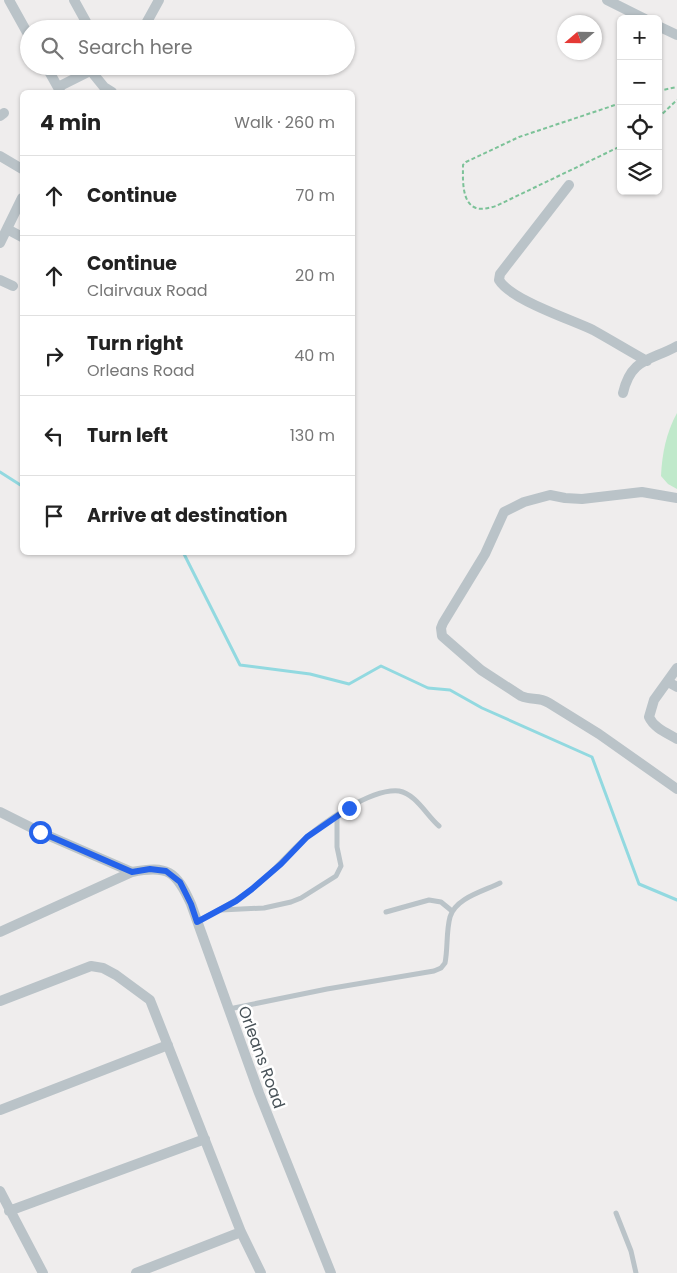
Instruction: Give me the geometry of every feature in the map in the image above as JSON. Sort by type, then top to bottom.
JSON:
[{"type":"street","points":[[8,0],[20,21]]},
{"type":"street","points":[[74,0],[85,20]]},
{"type":"street","points":[[149,20],[159,0]]},
{"type":"street","points":[[607,0],[637,15]]},
{"type":"street","points":[[662,28],[677,35]]},
{"type":"street","points":[[51,75],[60,90],[85,75]]},
{"type":"street","points":[[98,75],[100,82],[110,90]]},
{"type":"street","points":[[0,156],[20,168]]},
{"type":"street","points":[[569,185],[500,274],[499,280],[513,294],[592,330],[647,361]]},
{"type":"street","points":[[0,243],[20,202]]},
{"type":"street","points":[[7,229],[20,236]]},
{"type":"street","points":[[0,280],[12,286]]},
{"type":"street","points":[[623,393],[630,372],[677,346]]},
{"type":"street","points":[[677,498],[642,492],[582,499],[550,495],[534,498],[508,509],[504,512],[485,554],[465,584],[441,628],[442,636],[481,670],[525,698],[541,699],[549,703],[599,734],[677,789]]},
{"type":"street","points":[[677,668],[672,685],[654,700],[649,717],[651,722],[677,739]]},
{"type":"street","points":[[0,812],[40,832],[132,872]]},
{"type":"street","name":"Orleans Road","points":[[132,872],[150,869],[166,871],[180,882],[191,904],[259,1092],[331,1273]]},
{"type":"street","points":[[0,932],[132,872]]},
{"type":"street","points":[[0,1001],[91,966],[104,968],[150,1000],[241,1232],[261,1273]]},
{"type":"street","points":[[0,1110],[168,1045]]},
{"type":"street","points":[[9,1212],[205,1139]]},
{"type":"street","points":[[0,1191],[9,1212],[42,1273]]},
{"type":"street","points":[[136,1273],[241,1232]]},
{"type":"lane","points":[[197,922],[252,889],[281,864],[307,837],[337,816],[380,793],[401,791],[416,801],[439,826]]},
{"type":"lane","points":[[218,910],[264,908],[286,903],[301,898],[331,879],[341,866],[337,847],[337,816]]},
{"type":"lane","points":[[229,1009],[434,971],[441,968],[445,963],[449,918],[452,911],[463,900],[500,884]]},
{"type":"lane","points":[[386,912],[429,900],[441,902],[452,911]]},
{"type":"lane","points":[[616,1214],[631,1251],[636,1273]]},
{"type":"path","points":[[662,90],[677,87]]},
{"type":"path","points":[[662,114],[677,100]]},
{"type":"path","points":[[617,104],[520,137],[466,162],[463,165],[465,192],[470,204],[474,208],[485,209],[496,206],[617,148]]},
{"type":"green space","points":[[677,413],[677,489],[668,484],[661,476],[665,444]]},
{"type":"waterway","points":[[0,472],[20,485]]},
{"type":"waterway","points":[[185,555],[240,665],[310,674],[349,684],[381,666],[428,688],[450,690],[482,708],[592,757],[639,884],[677,900]]},
{"type":"route","points":[[40,832],[132,872],[150,869],[166,871],[180,882],[191,904],[197,922],[236,901],[268,876],[307,837],[349,808]]}]
